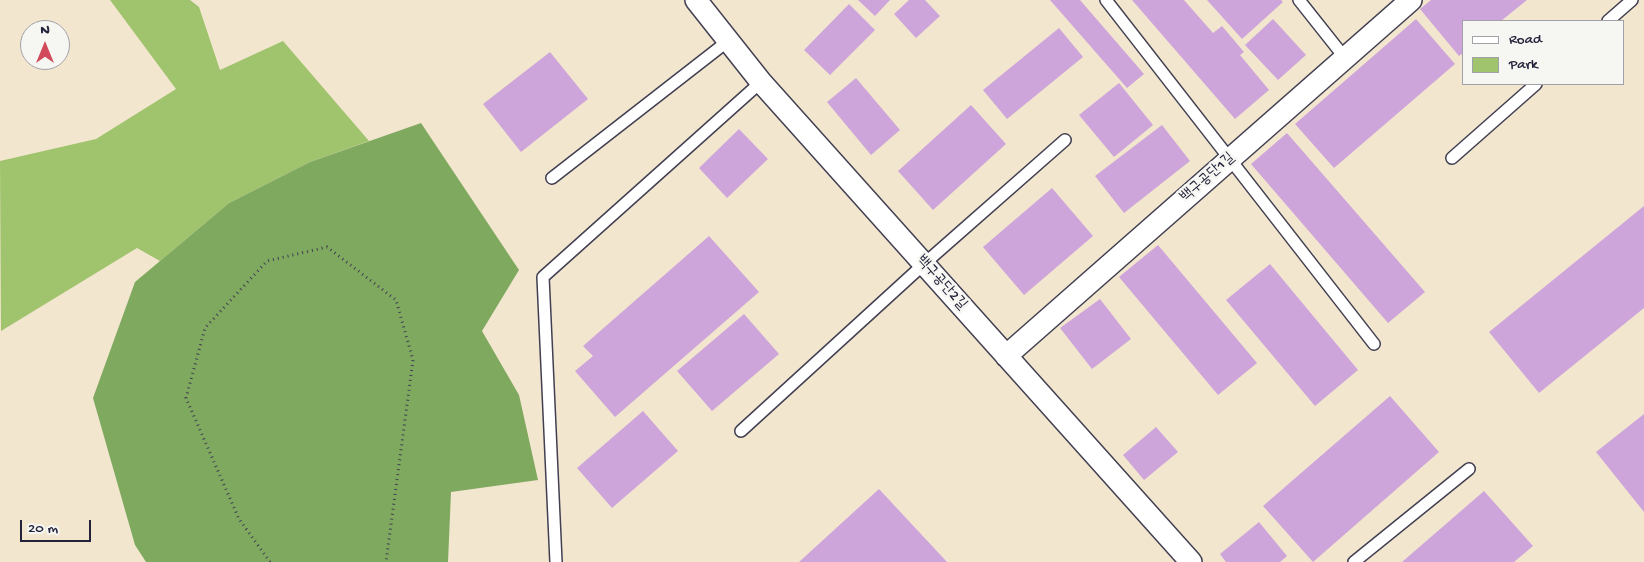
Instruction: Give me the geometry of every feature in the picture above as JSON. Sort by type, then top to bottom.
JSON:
[{"type":"street","name":"백구공단2길","points":[[696,0],[762,82],[1191,562]]},
{"type":"street","name":"백구공단1길","points":[[1006,356],[1411,0]]},
{"type":"lane","points":[[1106,0],[1374,344]]},
{"type":"lane","points":[[1299,0],[1345,58]]},
{"type":"lane","points":[[1609,20],[1632,0]]},
{"type":"lane","points":[[552,178],[728,40]]},
{"type":"lane","points":[[556,562],[544,277],[762,82]]},
{"type":"lane","points":[[1452,158],[1535,85]]},
{"type":"lane","points":[[741,431],[924,264],[1065,140]]},
{"type":"lane","points":[[1354,562],[1469,469]]},
{"type":"path","points":[[270,562],[239,519],[186,398],[205,328],[267,261],[327,248],[396,300],[413,360],[386,562]]},
{"type":"green space","points":[[110,0],[190,0],[199,7],[220,70],[283,41],[369,141],[310,162],[229,203],[160,261],[137,248],[1,331],[0,161],[96,139],[176,89]]},
{"type":"green space","points":[[421,123],[519,270],[482,331],[519,395],[538,480],[451,492],[448,562],[146,562],[135,545],[93,398],[135,282],[229,203],[310,162]]},
{"type":"building","points":[[858,0],[890,0],[875,16]]},
{"type":"building","points":[[909,0],[925,0],[940,16],[916,38],[894,14]]},
{"type":"building","points":[[1050,0],[1080,0],[1144,74],[1127,88]]},
{"type":"building","points":[[1132,0],[1184,0],[1213,33],[1222,26],[1244,52],[1240,55],[1269,90],[1235,119]]},
{"type":"building","points":[[1207,0],[1281,0],[1283,2],[1242,39]]},
{"type":"building","points":[[1431,0],[1527,0],[1502,20],[1462,20],[1462,54],[1459,56],[1420,9]]},
{"type":"building","points":[[849,4],[875,30],[830,75],[804,50]]},
{"type":"building","points":[[1273,19],[1306,55],[1278,80],[1245,45]]},
{"type":"building","points":[[1416,19],[1455,64],[1334,168],[1295,124]]},
{"type":"building","points":[[1059,28],[1083,57],[1007,119],[983,90]]},
{"type":"building","points":[[550,52],[588,99],[521,152],[483,104]]},
{"type":"building","points":[[856,78],[900,130],[871,155],[827,102]]},
{"type":"building","points":[[1119,83],[1153,125],[1114,157],[1079,115]]},
{"type":"building","points":[[971,105],[1006,144],[933,210],[898,171]]},
{"type":"building","points":[[1162,125],[1190,161],[1124,213],[1095,176]]},
{"type":"building","points":[[739,129],[768,159],[727,198],[699,168]]},
{"type":"building","points":[[1287,133],[1425,292],[1388,323],[1251,164]]},
{"type":"building","points":[[1052,188],[1093,236],[1024,295],[983,247]]},
{"type":"building","points":[[1644,206],[1644,308],[1539,393],[1489,332]]},
{"type":"building","points":[[709,236],[759,292],[615,417],[575,371],[593,356],[583,346]]},
{"type":"building","points":[[1158,245],[1257,363],[1218,395],[1119,277]]},
{"type":"building","points":[[1270,264],[1358,370],[1315,406],[1226,300]]},
{"type":"building","points":[[1100,299],[1131,339],[1092,369],[1060,328]]},
{"type":"building","points":[[744,314],[779,354],[712,411],[677,371]]},
{"type":"building","points":[[1390,396],[1439,452],[1313,562],[1263,506]]},
{"type":"building","points":[[643,411],[678,451],[612,508],[577,468]]},
{"type":"building","points":[[1644,414],[1644,512],[1596,452]]},
{"type":"building","points":[[1156,427],[1178,452],[1144,480],[1123,455]]},
{"type":"building","points":[[879,489],[947,562],[799,562]]},
{"type":"building","points":[[1484,491],[1533,546],[1514,562],[1402,562]]},
{"type":"building","points":[[1259,522],[1287,556],[1280,562],[1226,562],[1220,554]]}]
